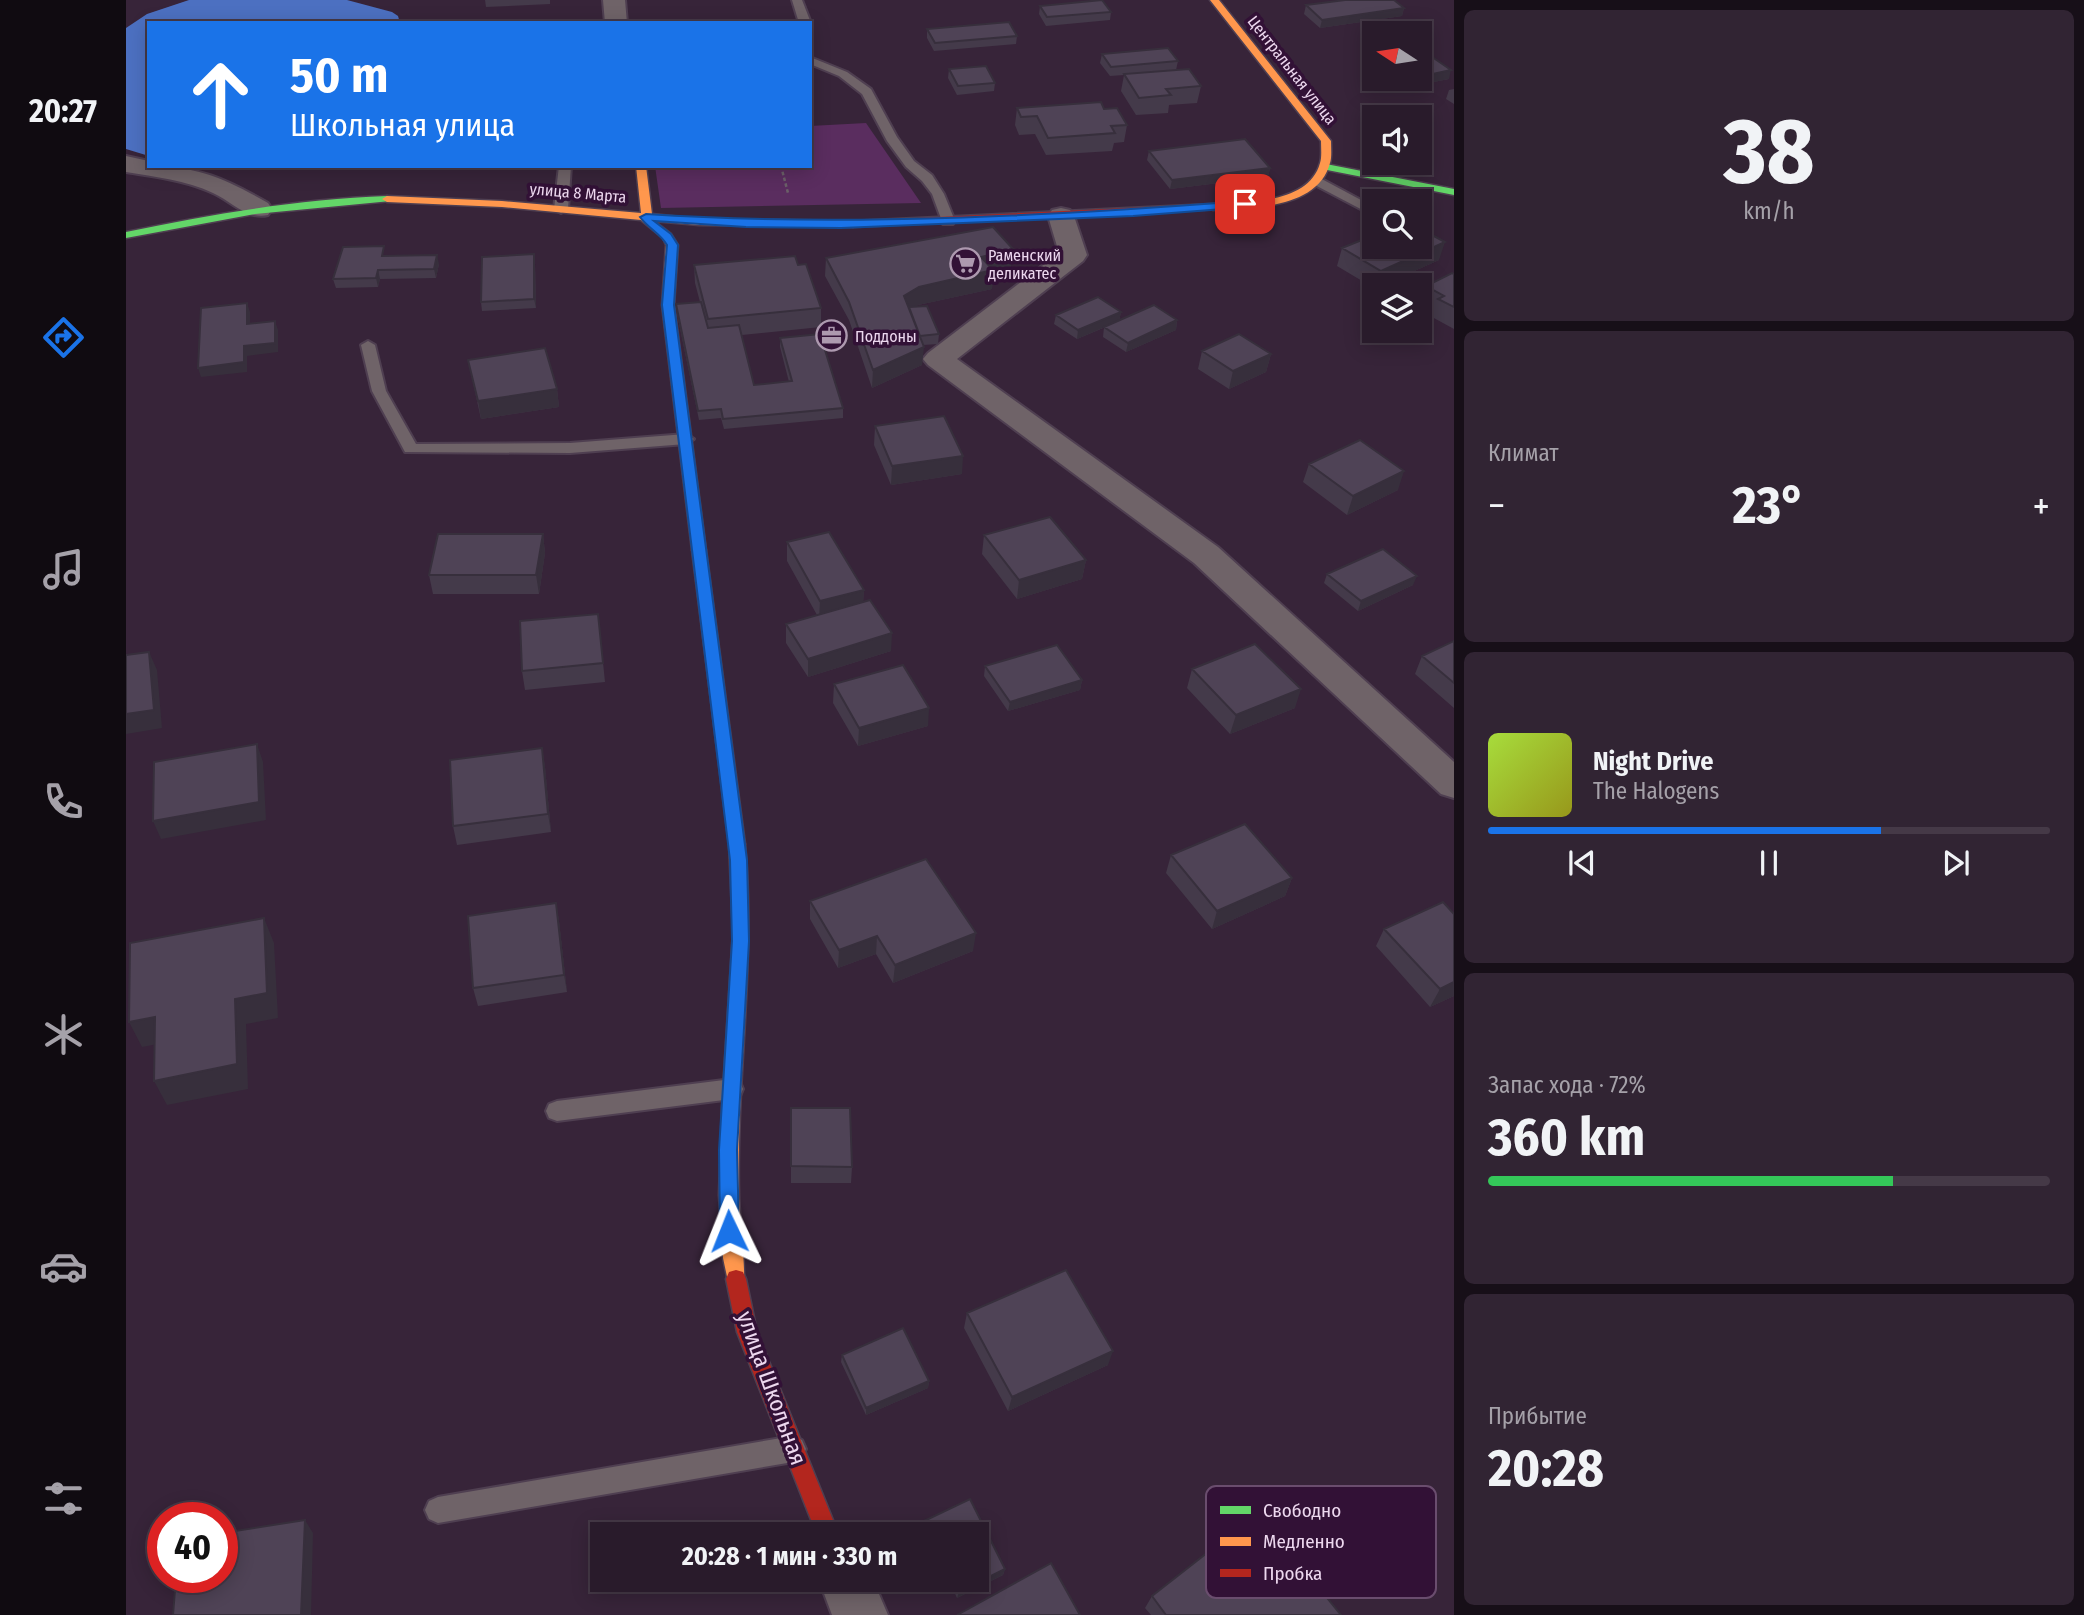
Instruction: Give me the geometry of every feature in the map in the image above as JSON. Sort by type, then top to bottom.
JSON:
[{"type":"main road","name":"Центральная улица","points":[[1214,0],[1326,141],[1329,153],[1322,174]]},
{"type":"main road","points":[[641,168],[646,217]]},
{"type":"main road","points":[[1322,174],[1454,192]]},
{"type":"main road","name":"улица 8 Марта","points":[[126,235],[260,209],[355,200],[432,201],[746,224],[841,225],[1181,210],[1266,202],[1296,195],[1322,174]]},
{"type":"main road","name":"улица Школьная","points":[[646,217],[652,227],[667,236],[673,245],[668,305],[739,860],[741,941],[728,1150],[731,1255],[747,1332],[823,1522]]},
{"type":"street","points":[[614,0],[616,21]]},
{"type":"street","points":[[126,164],[202,179],[224,188],[260,209]]},
{"type":"street","points":[[1061,216],[1073,255],[939,359],[1206,555],[1454,784]]},
{"type":"street","points":[[851,1592],[860,1615]]},
{"type":"lane","points":[[797,0],[804,21]]},
{"type":"lane","points":[[812,61],[843,74],[867,92],[891,138],[910,164],[927,178],[938,194],[948,220]]},
{"type":"lane","points":[[561,209],[565,168]]},
{"type":"lane","points":[[1322,174],[1362,203]]},
{"type":"lane","points":[[368,345],[379,391],[411,449],[570,448],[686,439]]},
{"type":"lane","points":[[558,1111],[732,1088]]},
{"type":"lane","points":[[438,1510],[793,1449]]},
{"type":"shaded area","points":[[866,123],[921,203],[661,208],[655,168],[812,168],[812,126]]},
{"type":"water","points":[[189,0],[347,0],[392,12],[399,21],[147,21],[147,155],[126,149],[126,28],[147,14]]},
{"type":"building","points":[[1102,0],[1111,12],[1047,17],[1040,6]]},
{"type":"building","points":[[1345,0],[1394,0],[1404,8],[1322,20],[1306,5]]},
{"type":"building","points":[[1009,22],[1017,36],[935,43],[927,29]]},
{"type":"building","points":[[1168,48],[1178,61],[1111,67],[1102,54]]},
{"type":"building","points":[[1432,57],[1451,70],[1432,74]]},
{"type":"building","points":[[986,66],[995,83],[958,86],[949,69]]},
{"type":"building","points":[[1189,69],[1201,86],[1166,89],[1171,95],[1139,98],[1124,74]]},
{"type":"building","points":[[1101,102],[1104,109],[1117,108],[1127,125],[1111,126],[1115,133],[1048,138],[1037,116],[1021,117],[1017,108]]},
{"type":"building","points":[[1245,139],[1270,168],[1172,180],[1149,151]]},
{"type":"building","points":[[993,227],[1013,249],[981,257],[993,270],[919,287],[904,296],[924,347],[873,370],[849,302],[826,258]]},
{"type":"building","points":[[1432,235],[1445,242],[1432,248]]},
{"type":"building","points":[[1362,240],[1362,259],[1407,259],[1381,271],[1342,248]]},
{"type":"building","points":[[384,246],[382,256],[437,255],[434,269],[378,270],[376,278],[333,279],[343,247]]},
{"type":"building","points":[[534,254],[534,299],[481,302],[482,257]]},
{"type":"building","points":[[795,256],[798,265],[806,264],[821,308],[708,319],[694,265]]},
{"type":"building","points":[[1454,274],[1454,307],[1438,299],[1444,296],[1432,289],[1432,283]]},
{"type":"building","points":[[1098,297],[1121,312],[1078,330],[1056,315]]},
{"type":"building","points":[[701,302],[708,328],[739,325],[754,385],[792,381],[780,338],[820,334],[843,408],[723,419],[721,409],[698,411],[676,304]]},
{"type":"building","points":[[247,303],[247,324],[275,321],[275,343],[244,346],[244,362],[198,368],[201,308]]},
{"type":"building","points":[[1154,305],[1177,320],[1128,343],[1104,327]]},
{"type":"building","points":[[927,306],[939,334],[920,336],[909,307]]},
{"type":"building","points":[[1239,334],[1271,354],[1233,371],[1202,351]]},
{"type":"building","points":[[545,348],[557,389],[478,401],[468,360]]},
{"type":"building","points":[[944,416],[963,456],[892,466],[875,426]]},
{"type":"building","points":[[1360,440],[1404,471],[1353,496],[1309,464]]},
{"type":"building","points":[[1050,517],[1086,560],[1019,580],[984,535]]},
{"type":"building","points":[[829,532],[864,590],[820,601],[787,542]]},
{"type":"building","points":[[438,534],[543,534],[536,575],[429,575]]},
{"type":"building","points":[[1383,549],[1417,576],[1361,601],[1327,574]]},
{"type":"building","points":[[870,600],[892,633],[808,659],[786,624]]},
{"type":"building","points":[[598,614],[603,663],[522,671],[520,621]]},
{"type":"building","points":[[1454,641],[1454,683],[1422,656]]},
{"type":"building","points":[[1255,644],[1301,689],[1236,715],[1192,669]]},
{"type":"building","points":[[1057,645],[1082,680],[1010,702],[985,666]]},
{"type":"building","points":[[149,652],[154,710],[126,714],[126,655]]},
{"type":"building","points":[[903,665],[929,708],[859,728],[834,684]]},
{"type":"building","points":[[257,744],[259,802],[153,821],[154,762]]},
{"type":"building","points":[[542,748],[548,814],[453,826],[450,760]]},
{"type":"building","points":[[1245,824],[1292,878],[1217,911],[1171,855]]},
{"type":"building","points":[[926,859],[976,933],[895,965],[877,936],[839,950],[810,901]]},
{"type":"building","points":[[1443,902],[1454,914],[1454,982],[1440,989],[1384,929]]},
{"type":"building","points":[[556,903],[564,975],[473,988],[468,916]]},
{"type":"building","points":[[264,918],[267,993],[235,999],[237,1064],[154,1081],[155,1017],[129,1022],[130,943]]},
{"type":"building","points":[[791,1108],[850,1108],[852,1167],[791,1166]]},
{"type":"building","points":[[1066,1270],[1113,1351],[1012,1397],[967,1313]]},
{"type":"building","points":[[903,1328],[929,1381],[866,1408],[842,1355]]},
{"type":"building","points":[[970,1499],[982,1522],[924,1522]]},
{"type":"building","points":[[305,1520],[301,1615],[173,1615],[175,1593],[238,1593],[238,1530]]},
{"type":"building","points":[[989,1537],[1005,1569],[989,1577]]},
{"type":"building","points":[[1206,1554],[1206,1598],[1327,1598],[1341,1615],[1166,1615],[1152,1596]]},
{"type":"building","points":[[1051,1563],[1080,1615],[957,1615]]},
{"type":"traffic: fast","points":[[1326,167],[1454,192]]},
{"type":"traffic: fast","points":[[126,235],[255,211],[387,199]]},
{"type":"traffic: slow","points":[[1213,207],[1270,202],[1289,197],[1306,189],[1319,178],[1326,162],[1326,141],[1214,0]]},
{"type":"traffic: slow","points":[[641,168],[647,221],[667,236],[672,245],[668,305],[699,550]]},
{"type":"traffic: slow","points":[[387,199],[502,204],[699,222],[853,224]]},
{"type":"traffic: slow","points":[[736,1279],[731,1237],[729,1151],[742,931],[737,844]]},
{"type":"traffic: jam","points":[[853,224],[1213,207]]},
{"type":"traffic: jam","points":[[699,550],[737,844]]},
{"type":"traffic: jam","points":[[736,1279],[747,1332],[823,1522]]},
{"type":"place","name":"Раменский деликатес","points":[[965,264]]},
{"type":"place","name":"Поддоны","points":[[832,336]]},
{"type":"route","points":[[729,1231],[728,1150],[741,941],[739,860],[668,305],[673,245],[667,236],[652,227],[646,217],[746,224],[841,225],[1133,213],[1245,204]]}]
